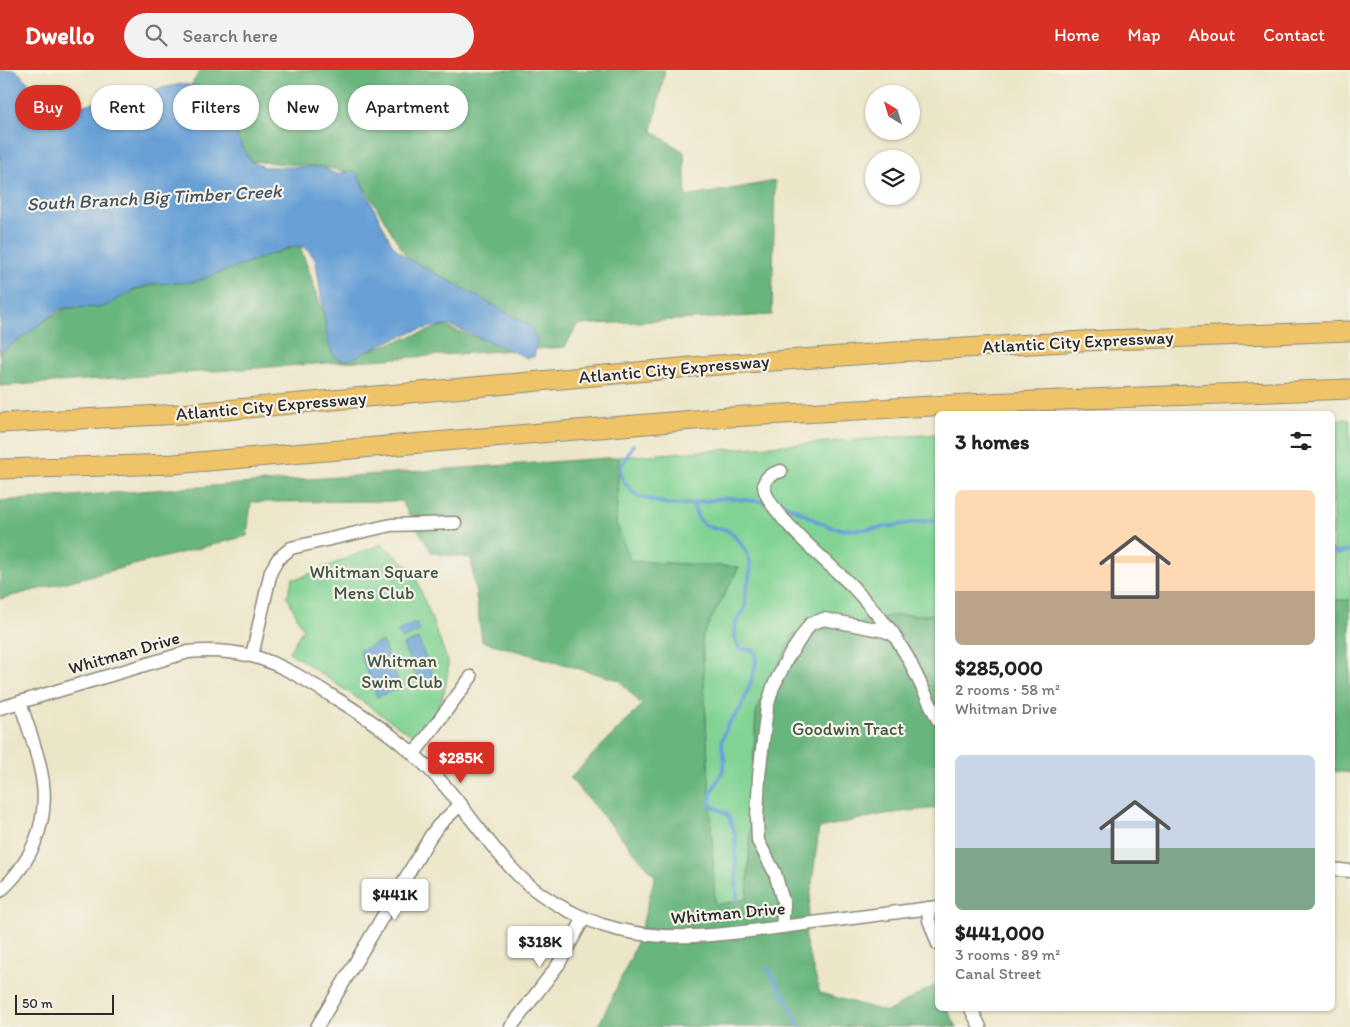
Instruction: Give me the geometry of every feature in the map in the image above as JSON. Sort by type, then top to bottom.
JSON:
[{"type":"highway","name":"Atlantic City Expressway","points":[[0,423],[182,414],[682,368],[896,352],[1083,340],[1350,331]]},
{"type":"highway","points":[[0,469],[174,464],[729,417],[987,403],[1350,389]]},
{"type":"street","points":[[781,471],[768,477],[764,484],[774,507],[792,530],[853,587],[894,635],[908,658],[935,714]]},
{"type":"street","points":[[252,656],[271,571],[278,559],[291,548],[391,525],[455,523]]},
{"type":"street","points":[[782,926],[784,905],[775,873],[758,841],[757,818],[759,776],[767,707],[774,687],[787,659],[810,624],[824,618],[886,631],[894,635]]},
{"type":"street","name":"Whitman Drive","points":[[0,708],[188,652],[219,651],[252,656],[284,667],[298,675],[372,721],[414,754],[461,804],[509,866],[520,877],[547,898],[584,918],[632,933],[664,936],[698,936],[933,907]]},
{"type":"street","points":[[414,754],[471,677]]},
{"type":"street","points":[[0,891],[25,862],[38,834],[43,813],[44,793],[41,773],[20,702]]},
{"type":"street","points":[[317,1027],[430,837],[438,826],[461,804]]},
{"type":"street","points":[[1335,870],[1350,872]]},
{"type":"street","points":[[933,907],[928,920],[935,937]]},
{"type":"street","points":[[511,1027],[558,965],[584,918]]},
{"type":"street","points":[[972,1011],[980,1027]]},
{"type":"green space","points":[[201,70],[665,70],[652,131],[684,152],[686,197],[775,181],[772,315],[577,325],[565,347],[533,349],[528,325],[407,258],[357,174],[323,167],[251,161],[227,130],[259,130],[259,85],[191,85]]},
{"type":"green space","points":[[300,246],[340,360],[443,326],[513,350],[0,386],[0,348],[66,308]]},
{"type":"green space","points":[[1350,419],[1350,600],[1335,600],[1335,420]]},
{"type":"green space","points":[[935,434],[935,615],[897,615],[756,712],[747,899],[715,905],[702,637],[739,567],[630,561],[616,522],[619,457]]},
{"type":"green space","name":"Goodwin Tract","points":[[619,457],[616,522],[630,561],[739,567],[702,637],[715,905],[747,899],[756,712],[793,634],[897,615],[935,615],[935,808],[885,814],[819,828],[805,939],[820,993],[887,1012],[935,985],[935,1011],[948,1011],[957,1027],[598,1027],[631,957],[643,922],[655,876],[570,778],[642,705],[619,680],[482,641],[471,558],[432,553],[401,501],[251,502],[247,536],[0,599],[0,501]]},
{"type":"green space","points":[[381,544],[413,570],[448,662],[446,683],[440,703],[419,740],[289,652],[303,629],[287,596],[293,578],[297,579]]},
{"type":"green space","points":[[1335,600],[1350,600],[1350,773],[1335,771]]},
{"type":"water","points":[[0,70],[16,70],[31,85],[15,85],[15,130],[81,130],[81,105],[91,103],[91,130],[163,130],[163,88],[173,86],[173,130],[234,130],[251,161],[264,167],[323,167],[336,174],[353,171],[357,174],[392,244],[404,256],[529,325],[536,340],[534,357],[528,358],[454,327],[441,326],[414,331],[349,360],[341,360],[335,356],[328,342],[316,262],[306,249],[296,246],[194,282],[152,284],[141,287],[103,307],[66,308],[59,310],[0,352]]},
{"type":"water","points":[[416,623],[420,631],[401,639],[398,631]]},
{"type":"water","points":[[418,639],[435,681],[421,687],[403,645]]},
{"type":"water","points":[[382,641],[401,688],[377,697],[359,651]]},
{"type":"waterway","name":"South Branch Big Timber Creek","points":[[633,445],[621,466],[620,472],[624,482],[637,496],[667,504],[682,505],[726,498],[768,502]]},
{"type":"waterway","name":"South Branch Big Timber Creek","points":[[775,502],[789,506],[831,527],[844,529],[870,529],[935,520]]},
{"type":"waterway","points":[[693,503],[697,515],[704,525],[724,529],[737,538],[747,553],[750,566],[745,607],[737,621],[735,634],[736,642],[741,649],[755,652],[755,664],[751,682],[738,713],[728,725],[723,737],[722,745],[725,763],[710,801],[711,806],[724,812],[729,817],[735,834],[737,900]]},
{"type":"waterway","name":"South Branch Big Timber Creek","points":[[1335,552],[1350,551]]},
{"type":"waterway","points":[[768,968],[800,1027]]},
{"type":"park label","name":"Whitman Square Mens Club","points":[[374,582]]},
{"type":"park label","name":"Whitman Swim Club","points":[[402,671]]}]
